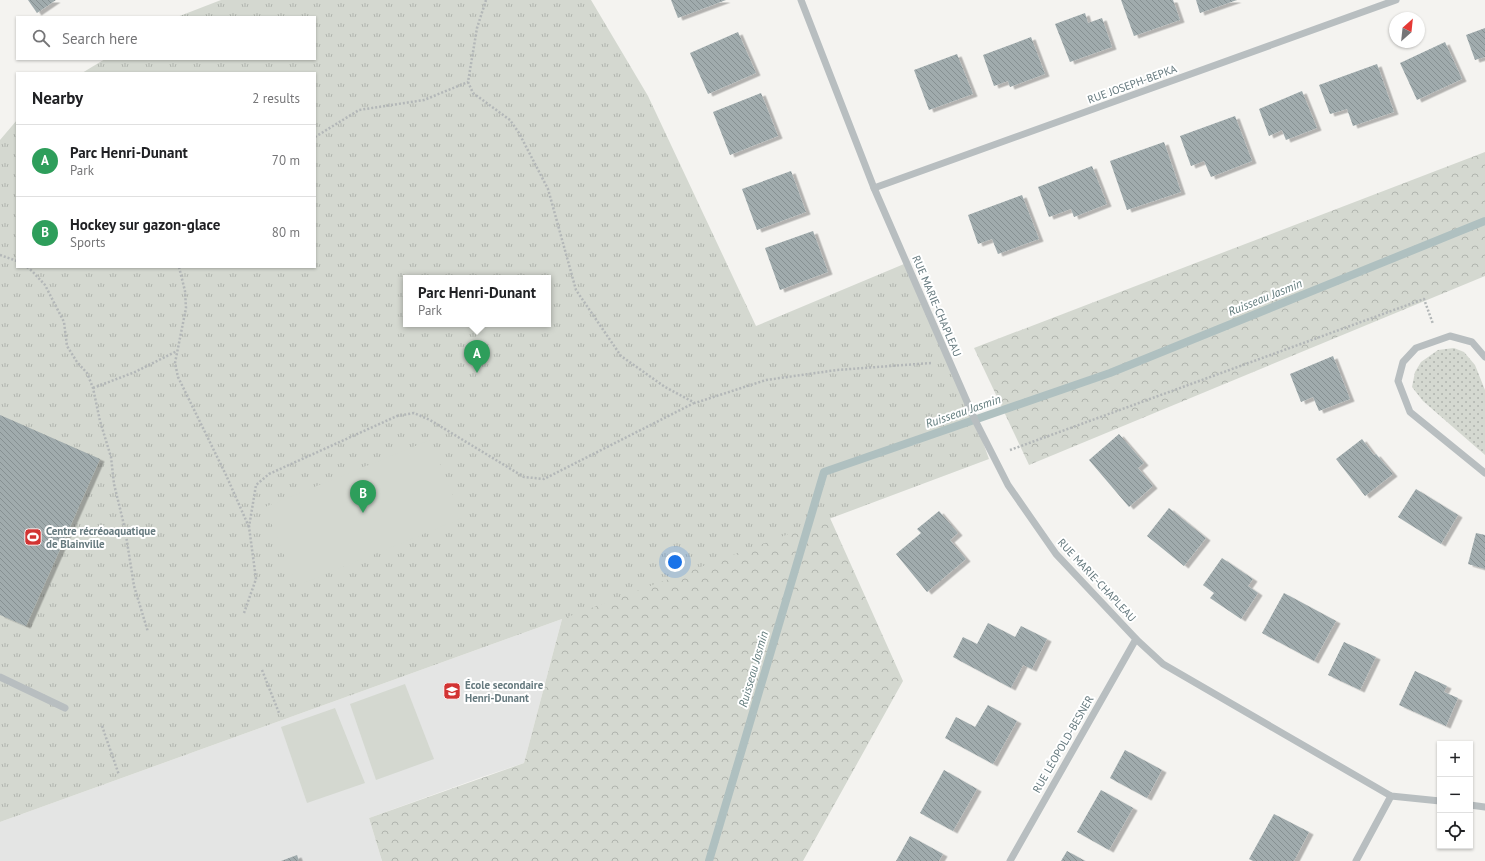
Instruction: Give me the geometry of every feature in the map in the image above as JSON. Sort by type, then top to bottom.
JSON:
[{"type":"street","name":"RUE MARIE-CHAPLEAU","points":[[801,0],[874,188],[949,361],[993,457],[1008,485],[1056,554],[1136,638],[1163,664],[1391,796],[1437,801]]},
{"type":"street","name":"RUE JOSEPH-BEPKA","points":[[874,188],[1396,0]]},
{"type":"street","points":[[1485,357],[1472,342],[1450,336],[1416,348],[1403,362],[1398,381],[1410,412],[1485,473]]},
{"type":"street","name":"RUE LÉOPOLD-BESNER","points":[[1010,861],[1136,638]]},
{"type":"street","points":[[0,677],[65,708]]},
{"type":"street","points":[[1356,861],[1391,796]]},
{"type":"street","points":[[1473,805],[1485,807]]},
{"type":"path","points":[[486,0],[477,28],[468,82],[473,93],[510,120],[519,134],[548,189],[576,290],[621,356],[665,387],[695,403]]},
{"type":"path","points":[[316,136],[359,110],[424,100],[468,82]]},
{"type":"path","points":[[0,255],[16,260]]},
{"type":"path","points":[[28,268],[46,285],[64,322],[67,346],[77,362],[88,373],[93,388],[100,421],[111,457],[114,484],[125,529],[134,586],[148,632]]},
{"type":"path","points":[[179,268],[185,291],[186,308],[174,363],[178,377],[226,475],[249,527],[256,579],[244,613]]},
{"type":"path","points":[[993,457],[1424,299],[1439,340]]},
{"type":"path","points":[[93,388],[135,372],[177,351]]},
{"type":"path","points":[[249,527],[256,485],[269,474],[397,416],[414,413],[430,420],[524,477],[544,479],[695,403],[766,380],[837,370],[949,361]]},
{"type":"path","points":[[262,670],[279,714]]},
{"type":"path","points":[[102,726],[119,775]]},
{"type":"shaded area","name":"École secondaire Henri-Dunant","points":[[562,619],[524,763],[369,818],[382,861],[0,861],[0,822]]},
{"type":"green space","points":[[221,0],[591,0],[648,96],[756,326],[904,264],[975,420],[989,459],[562,619],[0,822],[0,140],[16,121],[16,268],[316,268],[316,72],[84,72],[103,60],[316,60],[316,16],[180,16]]},
{"type":"green space","points":[[564,0],[408,275],[403,275],[403,327],[551,327],[551,325],[780,429],[830,518],[903,681],[803,861],[382,861],[369,818],[524,763],[562,619],[316,268],[316,72],[120,72],[316,60],[316,17]]},
{"type":"green space","points":[[1485,152],[1485,276],[1029,465],[974,348]]},
{"type":"green space","points":[[1454,348],[1464,352],[1475,365],[1485,390],[1485,455],[1423,401],[1412,387],[1415,372],[1421,362],[1438,350]]},
{"type":"green space","points":[[430,440],[462,518],[297,586],[265,507]]},
{"type":"green space","points":[[405,684],[434,759],[376,780],[350,704]]},
{"type":"green space","points":[[335,708],[365,783],[307,803],[281,727]]},
{"type":"building","points":[[28,0],[56,0],[37,13]]},
{"type":"building","points":[[671,0],[726,0],[678,18]]},
{"type":"building","points":[[1121,0],[1173,0],[1180,20],[1134,36]]},
{"type":"building","points":[[1196,0],[1237,0],[1200,13]]},
{"type":"building","points":[[1085,13],[1088,23],[1102,18],[1112,47],[1070,62],[1055,24]]},
{"type":"building","points":[[1485,28],[1485,57],[1475,60],[1466,35]]},
{"type":"building","points":[[738,32],[756,73],[708,94],[690,53]]},
{"type":"building","points":[[1031,37],[1045,74],[1010,87],[1008,81],[994,86],[983,55]]},
{"type":"building","points":[[1445,42],[1462,79],[1417,100],[1400,63]]},
{"type":"building","points":[[957,54],[973,94],[929,110],[914,70]]},
{"type":"building","points":[[1377,64],[1394,112],[1353,126],[1347,109],[1330,114],[1319,85]]},
{"type":"building","points":[[1302,91],[1317,128],[1286,140],[1282,130],[1269,136],[1259,109]]},
{"type":"building","points":[[761,93],[778,136],[730,155],[713,112]]},
{"type":"building","points":[[1235,116],[1252,161],[1211,177],[1204,161],[1191,166],[1180,136]]},
{"type":"building","points":[[1164,142],[1181,192],[1127,210],[1110,161]]},
{"type":"building","points":[[1092,166],[1107,204],[1074,217],[1071,209],[1049,217],[1038,187]]},
{"type":"building","points":[[791,171],[806,212],[757,230],[742,189]]},
{"type":"building","points":[[1022,195],[1039,239],[998,254],[992,239],[978,244],[968,215]]},
{"type":"building","points":[[813,231],[828,272],[780,290],[765,248]]},
{"type":"building","points":[[1333,356],[1350,399],[1319,411],[1313,397],[1301,402],[1290,374]]},
{"type":"building","name":"Centre récréoaquatique de Blainville","points":[[0,415],[100,459],[26,626],[0,615]]},
{"type":"building","points":[[1119,434],[1144,463],[1138,468],[1153,486],[1129,507],[1089,460]]},
{"type":"building","points":[[1362,439],[1374,455],[1376,454],[1393,474],[1365,496],[1336,459]]},
{"type":"building","points":[[1416,489],[1458,515],[1441,544],[1398,517]]},
{"type":"building","points":[[1169,508],[1206,538],[1184,566],[1147,536]]},
{"type":"building","points":[[939,511],[958,533],[950,540],[966,559],[927,592],[896,554],[921,533],[917,529]]},
{"type":"building","points":[[1476,533],[1485,535],[1485,569],[1468,564]]},
{"type":"building","points":[[1222,558],[1253,579],[1248,586],[1258,593],[1241,619],[1210,598],[1214,593],[1203,585]]},
{"type":"building","points":[[1284,593],[1336,621],[1314,661],[1262,633]]},
{"type":"building","points":[[988,623],[1015,637],[1021,626],[1047,639],[1032,669],[1023,665],[1011,688],[953,657],[963,637],[977,644]]},
{"type":"building","points":[[1344,642],[1376,657],[1360,690],[1328,675]]},
{"type":"building","points":[[1415,671],[1447,686],[1444,692],[1458,698],[1446,726],[1399,705]]},
{"type":"building","points":[[988,705],[1017,721],[993,764],[945,738],[956,717],[975,727]]},
{"type":"building","points":[[1125,750],[1162,770],[1147,798],[1110,778]]},
{"type":"building","points":[[944,770],[977,789],[953,831],[920,813]]},
{"type":"building","points":[[1101,790],[1133,808],[1109,850],[1077,832]]},
{"type":"building","points":[[1274,814],[1309,832],[1294,861],[1253,861],[1249,859]]},
{"type":"building","points":[[910,836],[943,854],[939,861],[896,861]]},
{"type":"building","points":[[1067,851],[1085,861],[1061,861]]},
{"type":"building","points":[[297,855],[299,861],[281,861]]},
{"type":"waterway","name":"Ruisseau Jasmin","points":[[709,861],[824,472],[1110,373],[1485,221]]},
{"type":"place","name":"Parc Henri-Dunant","points":[[477,373]]},
{"type":"place","name":"Hockey sur gazon-glace","points":[[363,513]]},
{"type":"place","name":"Centre récréoaquatique de Blainville","points":[[33,537]]},
{"type":"place","name":"École secondaire Henri-Dunant","points":[[452,691]]}]
